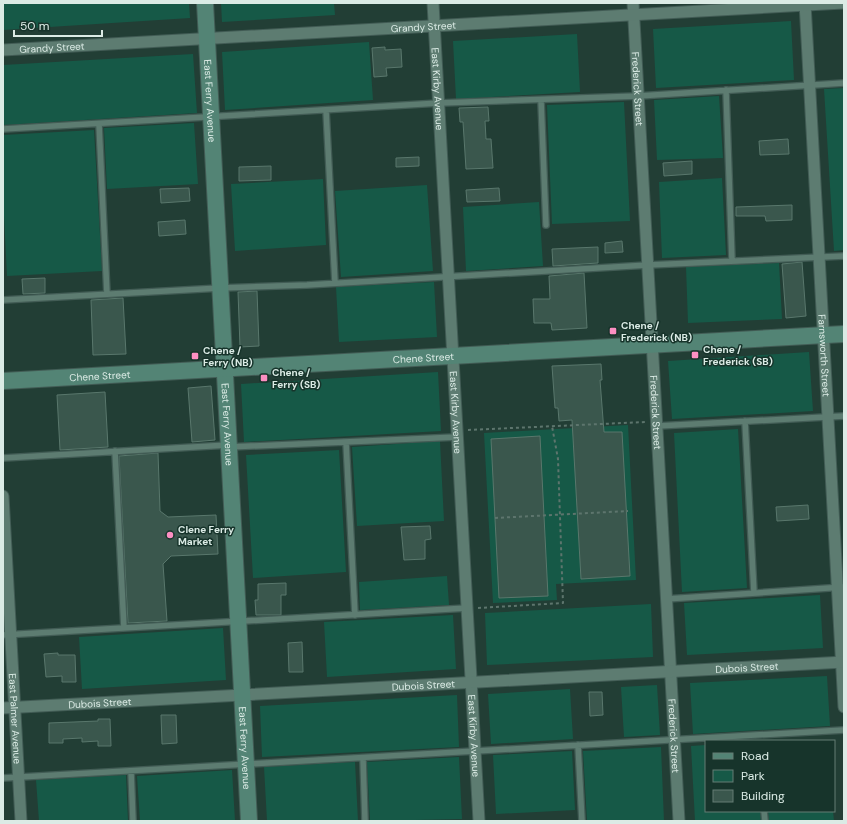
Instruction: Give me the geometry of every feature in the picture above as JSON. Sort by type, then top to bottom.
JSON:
[{"type":"street","name":"East Ferry Avenue","points":[[205,3],[249,821]]},
{"type":"street","name":"East Kirby Avenue","points":[[433,3],[479,821]]},
{"type":"street","name":"Frederick Street","points":[[633,3],[679,821]]},
{"type":"street","name":"Grandy Street","points":[[3,50],[844,3]]},
{"type":"street","name":"Farnsworth Street","points":[[805,4],[828,416],[841,587],[844,707]]},
{"type":"street","name":"Chene Street","points":[[3,381],[844,334]]},
{"type":"street","name":"East Palmer Avenue","points":[[3,496],[7,635],[15,708],[21,821]]},
{"type":"street","name":"Dubois Street","points":[[3,708],[843,662]]},
{"type":"lane","points":[[3,129],[439,104],[638,96],[844,83]]},
{"type":"lane","points":[[726,90],[732,261]]},
{"type":"lane","points":[[541,100],[546,224]]},
{"type":"lane","points":[[326,110],[335,283]]},
{"type":"lane","points":[[99,124],[107,294]]},
{"type":"lane","points":[[3,300],[335,283],[648,264],[844,256]]},
{"type":"lane","points":[[656,424],[844,416]]},
{"type":"lane","points":[[746,421],[754,593]]},
{"type":"lane","points":[[3,458],[115,451],[346,442],[457,434]]},
{"type":"lane","points":[[346,442],[355,615]]},
{"type":"lane","points":[[115,451],[124,628]]},
{"type":"lane","points":[[666,599],[841,587]]},
{"type":"lane","points":[[7,635],[467,608]]},
{"type":"lane","points":[[3,778],[578,745],[674,740],[761,738],[844,730]]},
{"type":"lane","points":[[578,745],[582,821]]},
{"type":"lane","points":[[363,758],[365,821]]},
{"type":"lane","points":[[131,771],[133,821]]},
{"type":"path","points":[[457,434],[552,426],[656,424]]},
{"type":"path","points":[[467,608],[563,603],[558,459],[552,426]]},
{"type":"path","points":[[495,518],[628,512]]},
{"type":"green space","points":[[3,3],[189,3],[190,18],[3,30]]},
{"type":"green space","points":[[221,3],[334,3],[335,15],[222,22]]},
{"type":"green space","points":[[791,21],[794,80],[656,88],[653,29]]},
{"type":"green space","points":[[577,34],[580,92],[456,99],[453,41]]},
{"type":"green space","points":[[369,42],[373,100],[225,110],[222,52]]},
{"type":"green space","points":[[193,54],[197,113],[3,125],[3,65]]},
{"type":"green space","points":[[844,88],[844,250],[834,251],[824,89]]},
{"type":"green space","points":[[719,96],[723,158],[657,160],[654,100]]},
{"type":"green space","points":[[624,102],[630,221],[552,224],[547,105]]},
{"type":"green space","points":[[194,123],[198,184],[107,189],[104,128]]},
{"type":"green space","points":[[94,130],[102,271],[7,276],[3,196],[3,135]]},
{"type":"green space","points":[[722,178],[726,255],[662,258],[659,182]]},
{"type":"green space","points":[[323,179],[326,245],[235,251],[231,184]]},
{"type":"green space","points":[[427,185],[433,271],[341,277],[335,191]]},
{"type":"green space","points":[[539,202],[543,266],[466,271],[463,207]]},
{"type":"green space","points":[[779,263],[782,319],[688,323],[686,267]]},
{"type":"green space","points":[[434,282],[437,337],[339,342],[336,287]]},
{"type":"green space","points":[[809,352],[813,411],[672,419],[668,361]]},
{"type":"green space","points":[[438,372],[441,431],[244,442],[241,384]]},
{"type":"green space","points":[[628,425],[636,580],[556,584],[557,600],[493,603],[484,433]]},
{"type":"green space","points":[[738,429],[747,588],[682,592],[674,433]]},
{"type":"green space","points":[[440,441],[444,521],[357,526],[352,447]]},
{"type":"green space","points":[[339,450],[346,572],[253,578],[246,455]]},
{"type":"green space","points":[[447,576],[449,605],[360,610],[359,582]]},
{"type":"green space","points":[[820,595],[823,648],[687,655],[684,603]]},
{"type":"green space","points":[[651,604],[653,657],[487,665],[485,613]]},
{"type":"green space","points":[[453,615],[456,669],[327,677],[324,622]]},
{"type":"green space","points":[[223,628],[226,680],[82,689],[79,637]]},
{"type":"green space","points":[[827,676],[830,726],[693,734],[690,683]]},
{"type":"green space","points":[[657,685],[660,735],[624,737],[621,687]]},
{"type":"green space","points":[[570,689],[573,739],[491,744],[488,694]]},
{"type":"green space","points":[[457,695],[459,747],[262,757],[260,706]]},
{"type":"green space","points":[[705,745],[705,812],[760,812],[761,821],[695,821],[691,746]]},
{"type":"green space","points":[[661,747],[664,821],[587,821],[583,751]]},
{"type":"green space","points":[[572,751],[575,810],[496,814],[493,755]]},
{"type":"green space","points":[[459,757],[462,819],[370,821],[367,762]]},
{"type":"green space","points":[[355,762],[358,821],[267,821],[264,767]]},
{"type":"green space","points":[[232,770],[235,821],[140,821],[137,776]]},
{"type":"green space","points":[[126,775],[128,821],[39,821],[36,780]]},
{"type":"green space","points":[[768,812],[833,812],[834,821],[769,821]]},
{"type":"building","points":[[385,47],[385,50],[401,49],[402,67],[386,68],[387,76],[374,77],[372,48]]},
{"type":"building","points":[[488,107],[489,121],[485,121],[486,139],[491,139],[493,168],[466,169],[463,122],[460,122],[459,108]]},
{"type":"building","points":[[788,139],[789,154],[760,155],[759,141]]},
{"type":"building","points":[[419,157],[419,166],[396,167],[396,158]]},
{"type":"building","points":[[692,161],[692,174],[664,176],[663,163]]},
{"type":"building","points":[[271,166],[271,180],[239,181],[239,167]]},
{"type":"building","points":[[189,188],[190,201],[161,203],[160,189]]},
{"type":"building","points":[[499,188],[500,201],[467,202],[466,190]]},
{"type":"building","points":[[792,205],[792,220],[766,221],[765,216],[736,216],[736,207]]},
{"type":"building","points":[[185,220],[186,234],[159,236],[158,222]]},
{"type":"building","points":[[622,241],[623,252],[605,253],[605,243]]},
{"type":"building","points":[[598,247],[598,263],[553,266],[552,249]]},
{"type":"building","points":[[802,262],[806,316],[786,318],[782,264]]},
{"type":"building","points":[[584,273],[587,328],[552,330],[551,323],[534,323],[533,299],[550,299],[549,276]]},
{"type":"building","points":[[45,278],[45,293],[23,294],[22,279]]},
{"type":"building","points":[[257,291],[259,346],[240,347],[238,292]]},
{"type":"building","points":[[123,298],[126,354],[93,355],[91,300]]},
{"type":"building","points":[[601,364],[602,380],[600,380],[604,432],[622,432],[630,576],[581,579],[572,420],[559,421],[558,408],[555,408],[552,366]]},
{"type":"building","points":[[211,386],[215,440],[192,442],[188,388]]},
{"type":"building","points":[[105,392],[108,447],[60,450],[57,395]]},
{"type":"building","points":[[540,436],[548,596],[499,598],[491,439]]},
{"type":"building","name":"Clene Ferry Market","points":[[158,453],[160,511],[168,517],[216,515],[218,554],[171,556],[163,564],[167,621],[128,623],[119,456]]},
{"type":"building","points":[[808,505],[809,519],[777,521],[776,507]]},
{"type":"building","points":[[430,526],[431,539],[425,540],[425,559],[404,560],[401,527]]},
{"type":"building","points":[[286,583],[286,595],[281,595],[281,615],[256,615],[255,600],[258,600],[258,584]]},
{"type":"building","points":[[302,642],[303,672],[289,672],[288,643]]},
{"type":"building","points":[[58,653],[58,655],[75,655],[76,682],[62,682],[62,676],[46,677],[44,654]]},
{"type":"building","points":[[589,692],[602,692],[603,715],[590,716]]},
{"type":"building","points":[[161,715],[176,715],[177,743],[162,744]]},
{"type":"building","points":[[98,719],[110,719],[111,746],[98,746],[98,741],[82,742],[82,738],[63,739],[63,743],[49,743],[49,723],[98,721]]},
{"type":"place","name":"Chene / Frederick (NB)","points":[[613,331]]},
{"type":"place","name":"Chene / Frederick (SB)","points":[[695,355]]},
{"type":"place","name":"Chene / Ferry (NB)","points":[[195,356]]},
{"type":"place","name":"Chene / Ferry (SB)","points":[[264,378]]},
{"type":"place","name":"Clene Ferry Market","points":[[170,535]]}]
